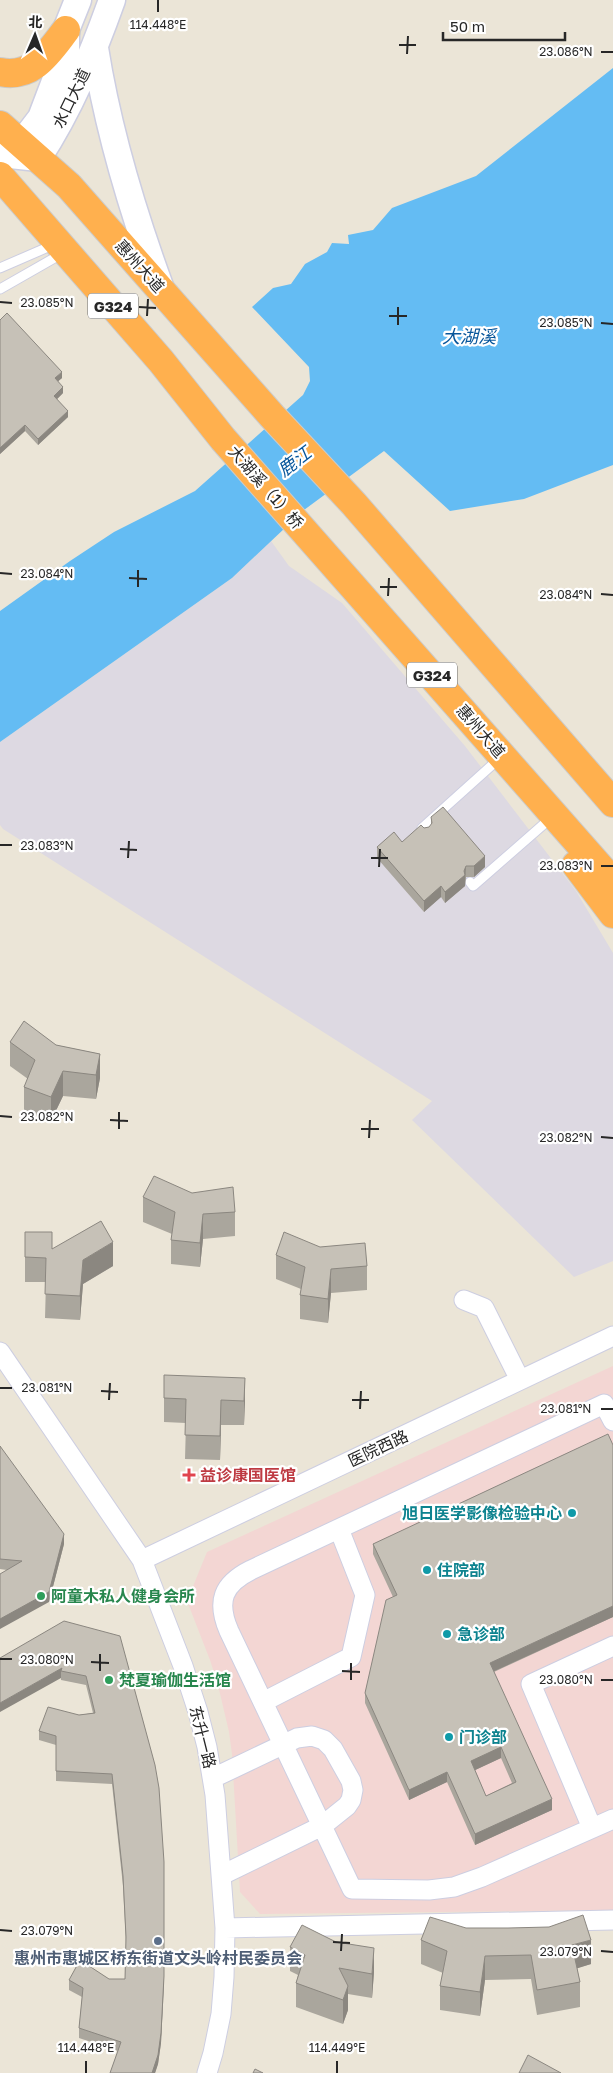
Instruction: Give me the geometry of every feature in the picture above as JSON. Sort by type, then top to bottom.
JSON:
[{"type":"highway","points":[[0,72],[23,72],[41,62],[66,30]]},
{"type":"highway","name":"惠州大道","points":[[4,141],[38,158],[69,186],[272,416],[354,504],[585,771]]},
{"type":"highway","name":"G324","points":[[0,176],[62,247]]},
{"type":"highway","name":"大湖溪（1）桥","points":[[62,247],[161,361],[223,439],[308,536]]},
{"type":"highway","name":"惠州大道","points":[[308,536],[613,882]]},
{"type":"highway","points":[[585,771],[613,793]]},
{"type":"highway","name":"G324","points":[[585,771],[613,803]]},
{"type":"highway","points":[[554,816],[570,856],[613,914]]},
{"type":"main road","name":"水口大道","points":[[4,141],[31,132],[44,113],[66,52],[66,30],[78,0]]},
{"type":"main road","name":"水口大道","points":[[38,158],[68,109],[95,48],[112,0]]},
{"type":"main road","points":[[95,48],[101,86],[124,180],[161,289]]},
{"type":"street","points":[[464,1300],[484,1308],[520,1380]]},
{"type":"street","name":"医院西路","points":[[142,1560],[613,1336]]},
{"type":"street","name":"东升一路","points":[[0,1352],[142,1560],[192,1693],[207,1747],[213,1778],[222,1875],[225,1928],[223,1996],[214,2053],[214,2073]]},
{"type":"street","points":[[613,1420],[604,1404],[241,1575],[234,1579],[226,1590],[222,1608],[224,1620],[352,1889],[442,1889],[472,1881],[613,1818]]},
{"type":"street","points":[[263,1702],[351,1657],[365,1595],[338,1529]]},
{"type":"street","points":[[592,1828],[531,1684],[613,1646]]},
{"type":"street","points":[[213,1778],[298,1737],[306,1736],[324,1740],[333,1749],[351,1781],[353,1790],[351,1801],[322,1826],[222,1875]]},
{"type":"street","points":[[225,1928],[613,1920]]},
{"type":"street","name":"东升一路","points":[[207,2073],[214,2053]]},
{"type":"lane","points":[[0,268],[62,247]]},
{"type":"lane","points":[[0,289],[62,247]]},
{"type":"lane","points":[[426,833],[422,828],[503,755]]},
{"type":"lane","points":[[470,882],[473,886],[554,816]]},
{"type":"shaded area","points":[[271,541],[289,566],[342,603],[465,746],[576,891],[613,953],[613,1261],[574,1277],[412,1120],[432,1101],[3,829],[0,825],[0,742],[232,578]]},
{"type":"shaded area","points":[[613,1366],[613,1910],[260,1914],[240,1892],[229,1732],[210,1660],[187,1601],[207,1552]]},
{"type":"water","name":"大湖溪","points":[[613,68],[613,465],[524,499],[450,511],[384,451],[304,510],[232,578],[0,742],[0,611],[114,532],[195,491],[303,395],[310,381],[309,367],[252,307],[273,288],[291,284],[305,264],[327,252],[332,243],[349,244],[348,235],[373,230],[392,208],[476,176]]},
{"type":"building","points":[[7,313],[62,372],[55,378],[63,387],[54,396],[68,411],[38,439],[25,425],[0,448],[0,320]]},
{"type":"building","points":[[443,807],[485,856],[474,866],[466,866],[465,875],[445,892],[441,886],[424,901],[377,847],[394,832],[402,842],[421,825],[424,828],[429,827],[432,823],[431,817]]},
{"type":"building","points":[[24,1021],[56,1045],[100,1054],[96,1075],[63,1071],[51,1097],[24,1087],[35,1060],[10,1042]]},
{"type":"building","points":[[154,1176],[192,1193],[233,1187],[235,1212],[203,1214],[200,1243],[171,1240],[175,1212],[143,1197]]},
{"type":"building","points":[[101,1221],[113,1242],[83,1260],[80,1296],[45,1294],[46,1258],[25,1257],[25,1232],[52,1232],[52,1249]]},
{"type":"building","points":[[284,1232],[320,1247],[365,1243],[367,1266],[331,1269],[328,1299],[300,1295],[305,1267],[276,1255]]},
{"type":"building","points":[[164,1375],[245,1378],[244,1401],[221,1400],[220,1436],[185,1435],[186,1399],[164,1398]]},
{"type":"building","points":[[608,1434],[613,1445],[613,1606],[490,1663],[552,1799],[475,1834],[447,1772],[409,1790],[365,1693],[386,1600],[397,1595],[373,1544]],"holes":[[[501,1747],[516,1782],[486,1796],[471,1761]]]},
{"type":"building","points":[[0,1446],[64,1534],[49,1592],[0,1619],[0,1574],[22,1561],[0,1559]]},
{"type":"building","points":[[64,1621],[120,1636],[155,1765],[159,1788],[164,1862],[164,1976],[161,2033],[158,2055],[152,2073],[110,2073],[121,2042],[79,2028],[83,1988],[69,1980],[80,1960],[109,1979],[125,1979],[126,1937],[123,1876],[112,1774],[56,1771],[56,1736],[39,1731],[48,1707],[79,1715],[95,1713],[86,1676],[61,1671],[62,1668],[0,1703],[0,1658]]},
{"type":"building","points":[[583,1915],[591,1940],[572,1945],[580,1982],[537,1990],[531,1955],[485,1956],[480,1992],[440,1986],[447,1951],[421,1940],[430,1917],[466,1928],[508,1928],[549,1927]]},
{"type":"building","points":[[302,1925],[336,1942],[374,1948],[372,1974],[339,1968],[348,1986],[343,2000],[296,1983],[305,1955],[290,1947]]},
{"type":"building","points":[[528,2055],[561,2073],[519,2073]]},
{"type":"building","points":[[255,2069],[263,2073],[253,2073]]},
{"type":"place","name":"益诊康国医馆","points":[[189,1475]]},
{"type":"place","name":"旭日医学影像检验中心","points":[[572,1513]]},
{"type":"place","name":"住院部","points":[[427,1570]]},
{"type":"place","name":"阿童木私人健身会所","points":[[41,1596]]},
{"type":"place","name":"急诊部","points":[[447,1634]]},
{"type":"place","name":"梵夏瑜伽生活馆","points":[[109,1680]]},
{"type":"place","name":"门诊部","points":[[449,1737]]},
{"type":"place","name":"惠州市惠城区桥东街道文头岭村民委员会","points":[[158,1941]]},
{"type":"water label","name":"鹿江","points":[[294,461]]}]
